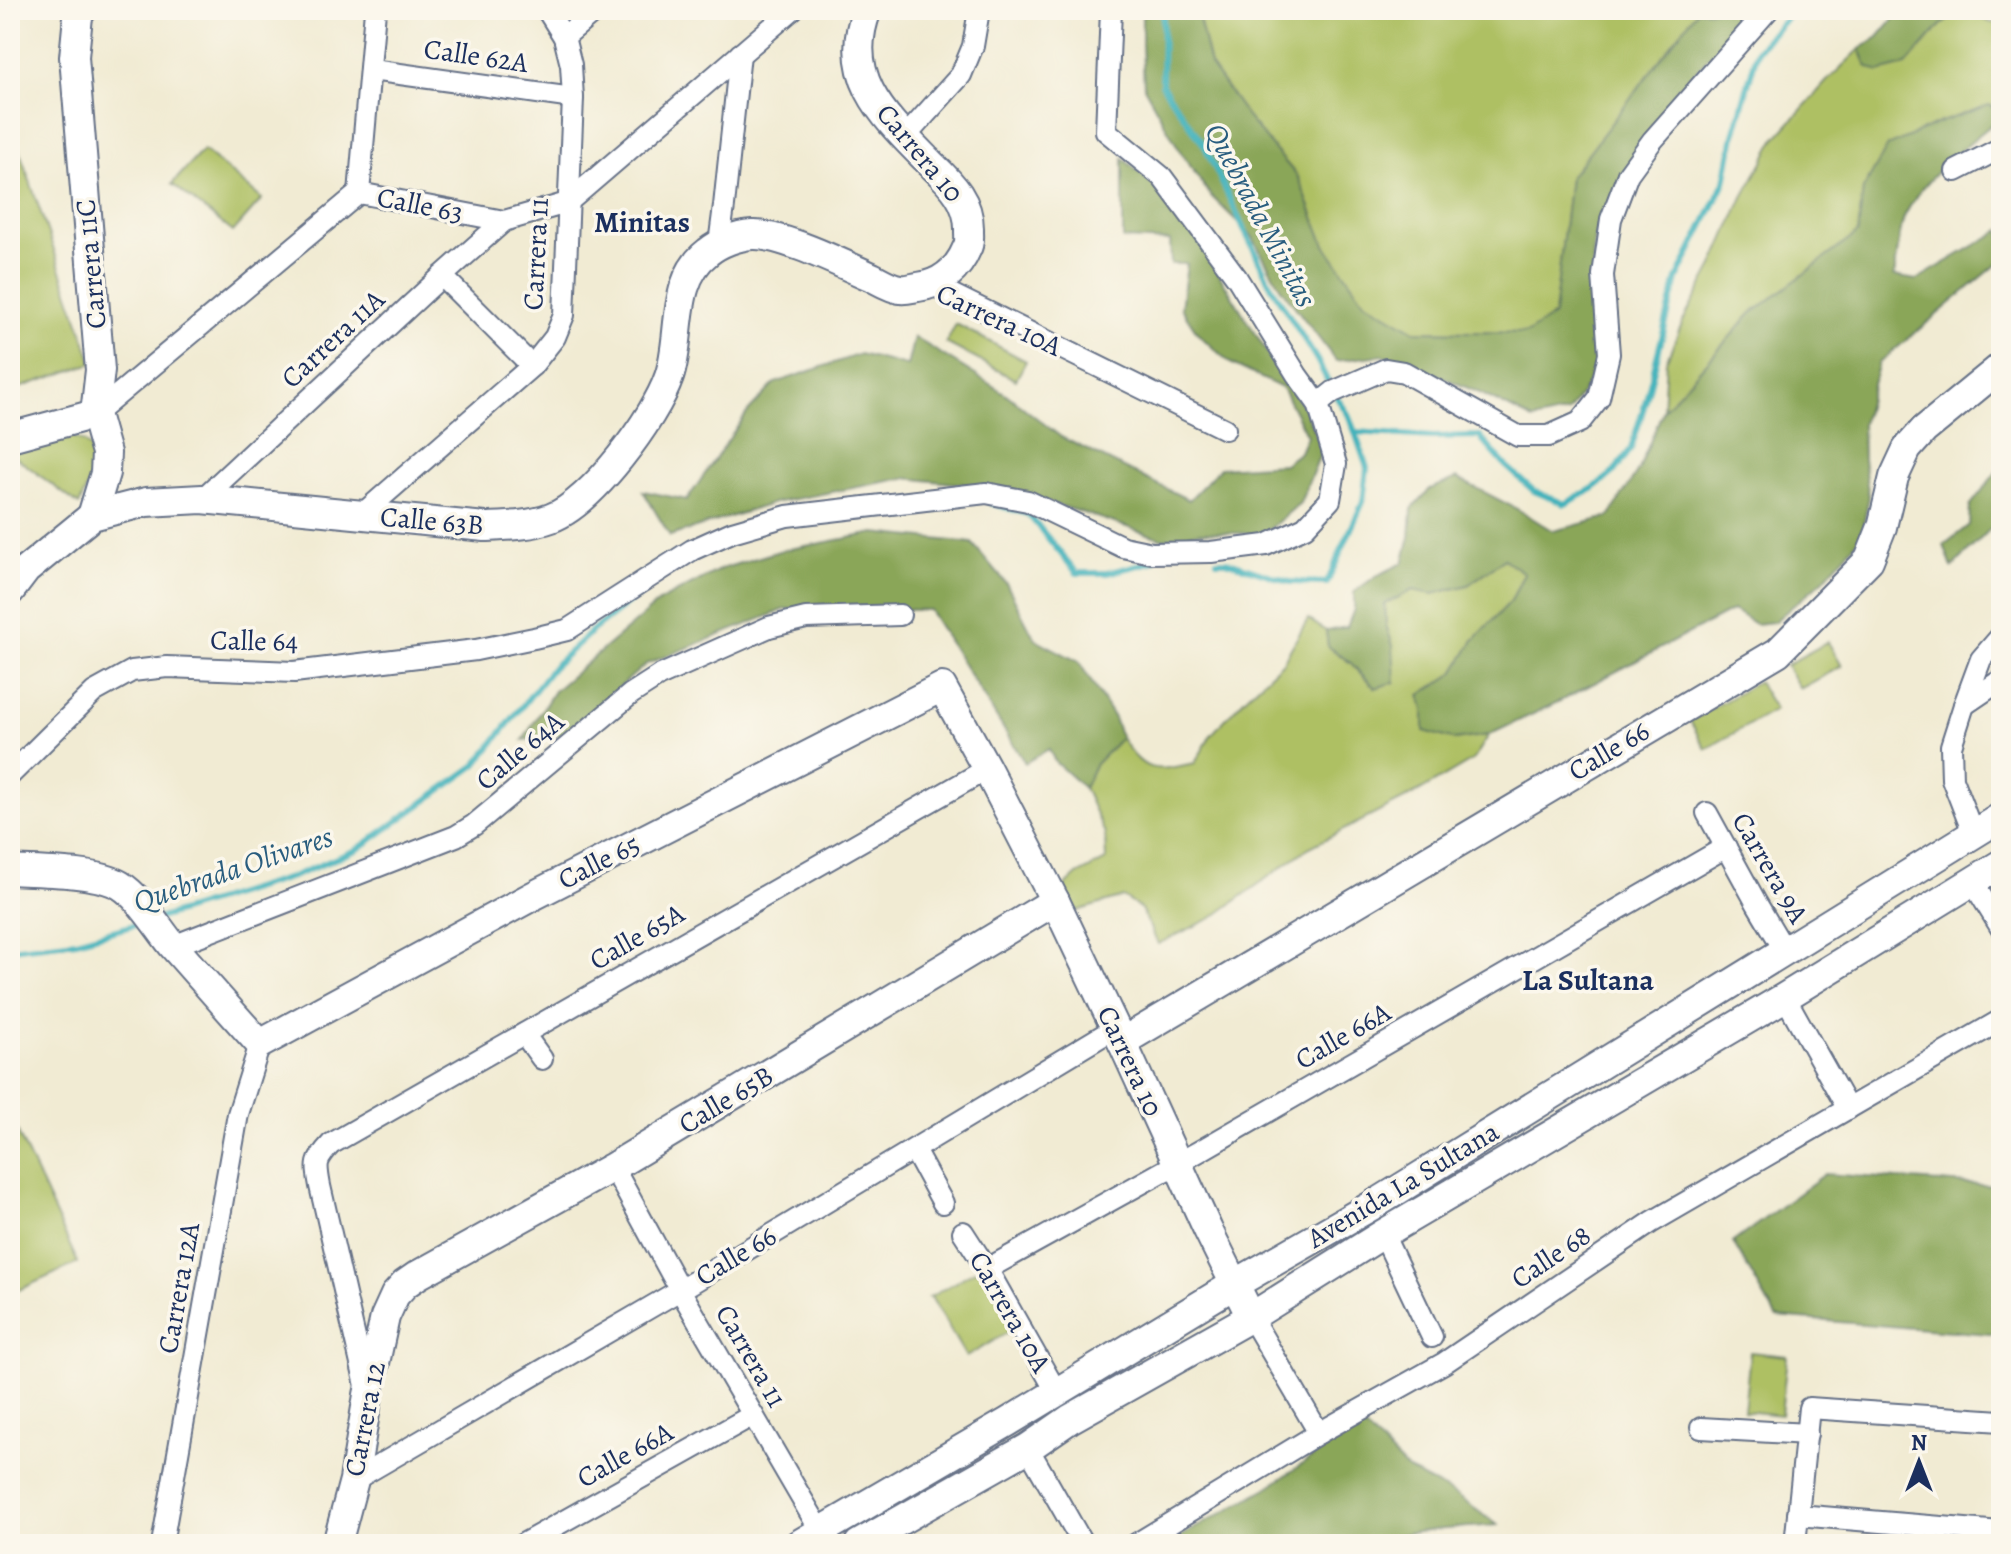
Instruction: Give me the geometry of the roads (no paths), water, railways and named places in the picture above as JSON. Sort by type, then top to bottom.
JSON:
[{"type":"street","name":"Carrera 11C","points":[[82,10],[78,16],[74,57],[100,370],[95,414],[106,453],[105,473],[92,516]]},
{"type":"street","points":[[359,193],[375,10]]},
{"type":"street","name":"Carrera 11","points":[[360,516],[532,366],[555,337],[564,315],[573,98],[571,65],[564,37],[547,10]]},
{"type":"street","name":"Calle 62A","points":[[564,37],[596,10]]},
{"type":"street","name":"Calle 63","points":[[10,437],[95,414],[359,193],[504,221],[567,203],[792,10]]},
{"type":"street","name":"Carrera 10","points":[[867,10],[860,29],[858,60],[867,90],[905,137],[956,188],[970,215],[969,246],[954,270],[933,285]]},
{"type":"street","points":[[905,137],[961,75],[973,46],[979,10]]},
{"type":"street","name":"Calle 64","points":[[10,775],[94,692],[132,671],[167,667],[294,672],[476,650],[534,638],[567,630],[692,550],[732,532],[787,516],[986,493],[1028,501],[1123,547],[1152,553],[1211,552],[1266,545],[1305,527],[1330,500],[1336,464],[1327,397],[1297,375],[1237,278],[1162,177],[1106,131],[1111,10]]},
{"type":"street","points":[[1327,397],[1386,369],[1404,372],[1518,436],[1549,436],[1580,422],[1599,398],[1609,354],[1603,275],[1611,219],[1628,174],[1652,141],[1768,10]]},
{"type":"street","points":[[719,244],[740,54]]},
{"type":"street","name":"Calle 62A","points":[[371,70],[573,98]]},
{"type":"street","points":[[1956,171],[2001,148]]},
{"type":"street","name":"Carrera 11A","points":[[202,499],[504,221]]},
{"type":"street","name":"Carrera 10A","points":[[719,244],[753,235],[784,240],[900,289],[933,285],[1225,429]]},
{"type":"street","name":"Calle 63B","points":[[10,591],[26,570],[92,516],[146,502],[202,499],[485,527],[521,526],[553,518],[580,500],[616,464],[652,413],[670,375],[689,273],[704,255],[719,244]]},
{"type":"street","points":[[442,276],[532,366]]},
{"type":"street","name":"Calle 66","points":[[354,1480],[914,1150],[1119,1035],[1778,652],[1869,560],[1882,527],[1894,477],[1907,449],[1924,430],[2001,367]]},
{"type":"street","name":"Calle 64A","points":[[166,938],[456,836],[474,825],[631,694],[659,676],[769,627],[806,618],[900,615]]},
{"type":"street","points":[[1973,833],[1952,779],[1951,746],[1981,659],[2001,636]]},
{"type":"street","points":[[1964,705],[2001,680]]},
{"type":"street","name":"Carrera 10","points":[[942,687],[1055,901],[1251,1317],[1319,1433]]},
{"type":"street","name":"Calle 65","points":[[260,1044],[531,897],[942,687]]},
{"type":"street","name":"Calle 65A","points":[[368,1395],[317,1168],[318,1158],[331,1144],[987,769]]},
{"type":"street","name":"Carrera 9A","points":[[1707,813],[1785,951]]},
{"type":"street","name":"Avenida La Sultana","points":[[809,1537],[1380,1201],[2001,817]]},
{"type":"street","name":"Calle 66A","points":[[987,1269],[1177,1164],[1726,847]]},
{"type":"street","name":"Avenida La Sultana","points":[[859,1544],[1028,1448],[1070,1419],[1251,1317],[1383,1234],[1785,997],[2001,864]]},
{"type":"street","points":[[10,870],[103,878],[122,886],[260,1044]]},
{"type":"street","points":[[1972,881],[2001,928]]},
{"type":"street","name":"Calle 65B","points":[[395,1295],[418,1275],[613,1167],[1055,901]]},
{"type":"street","points":[[1785,997],[1848,1109]]},
{"type":"street","name":"Calle 68","points":[[1136,1544],[1319,1433],[1444,1363],[1652,1222],[2001,1020]]},
{"type":"street","points":[[524,1034],[542,1059]]},
{"type":"street","name":"Carrera 12A","points":[[162,1544],[238,1114],[260,1044]]},
{"type":"street","points":[[914,1150],[943,1203]]},
{"type":"street","name":"Carrera 11","points":[[613,1167],[753,1415],[809,1537]]},
{"type":"street","name":"Carrera 10A","points":[[963,1232],[1056,1391]]},
{"type":"street","points":[[1383,1234],[1432,1337]]},
{"type":"street","name":"Carrera 12","points":[[337,1544],[354,1480],[385,1317],[395,1295]]},
{"type":"street","points":[[1795,1544],[1809,1408],[2001,1421]]},
{"type":"street","name":"Calle 66A","points":[[523,1544],[753,1415]]},
{"type":"street","points":[[1701,1428],[1807,1434]]},
{"type":"street","points":[[1028,1448],[1083,1544]]},
{"type":"street","points":[[1798,1515],[2001,1532]]},
{"type":"waterway","name":"Quebrada Minitas","points":[[1163,10],[1162,85],[1204,145],[1272,288],[1317,360],[1355,432]]},
{"type":"waterway","name":"Quebrada Olivares","points":[[1217,561],[1226,561],[1290,582],[1327,583],[1363,502],[1367,468],[1355,432],[1433,437],[1479,436],[1534,491],[1565,504],[1613,473],[1631,449],[1677,279],[1725,182],[1734,135],[1758,49],[1794,10]]},
{"type":"waterway","name":"Quebrada Olivares","points":[[991,503],[1028,514],[1077,573],[1107,573],[1154,561]]},
{"type":"waterway","name":"Quebrada Olivares","points":[[160,918],[292,877],[358,849],[476,765],[553,667],[593,630],[637,596]]},
{"type":"waterway","name":"Quebrada Olivares","points":[[10,949],[76,941],[146,922]]},
{"type":"district","name":"Minitas","points":[[642,222]]},
{"type":"district","name":"La Sultana","points":[[1588,980]]}]
